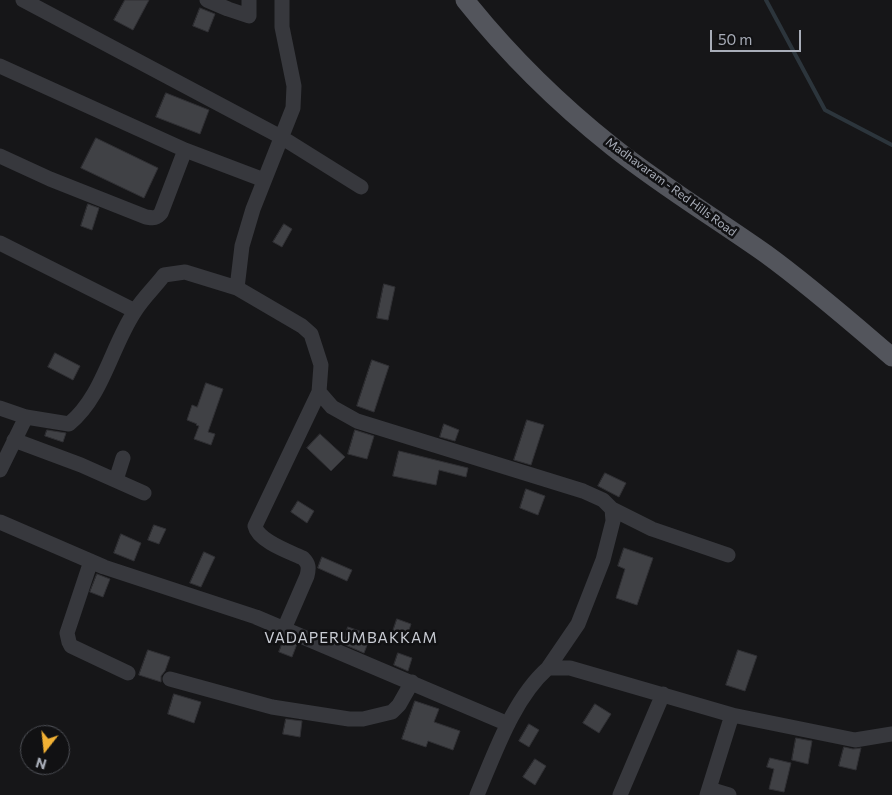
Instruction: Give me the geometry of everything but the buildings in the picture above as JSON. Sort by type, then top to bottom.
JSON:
[{"type":"main road","name":"Madhavaram - Red Hills Road","points":[[465,0],[539,82],[606,141],[765,254],[814,292],[892,358]]},
{"type":"main road","name":"Madhavaram - Red Hills Road","points":[[478,0],[529,61],[560,92],[583,111],[625,145],[800,264],[840,300],[892,341]]},
{"type":"street","points":[[23,0],[281,137],[361,187]]},
{"type":"street","points":[[207,0],[228,10],[250,16],[249,0]]},
{"type":"street","points":[[237,288],[242,246],[253,208],[293,108],[294,86],[282,27],[282,0]]},
{"type":"street","points":[[0,66],[185,150],[264,180]]},
{"type":"street","points":[[0,156],[50,179],[146,217],[154,218],[158,217],[161,213],[185,150]]},
{"type":"street","points":[[0,243],[135,311]]},
{"type":"street","points":[[0,408],[26,416],[69,424],[79,415],[90,400],[135,311],[164,275],[185,272],[237,288],[302,326],[311,334],[321,365],[320,392],[255,526],[261,538],[303,558],[309,568],[284,629]]},
{"type":"street","points":[[320,392],[332,407],[357,420],[583,490],[602,500],[612,509],[652,529],[728,555]]},
{"type":"street","points":[[0,470],[26,416]]},
{"type":"street","points":[[14,440],[144,493]]},
{"type":"street","points":[[116,480],[123,458]]},
{"type":"street","points":[[477,795],[508,724],[534,680],[548,668],[578,624],[603,560],[612,521],[612,509]]},
{"type":"street","points":[[0,522],[91,561],[256,617],[508,724]]},
{"type":"street","points":[[91,561],[67,638],[72,646],[128,673]]},
{"type":"street","points":[[548,668],[570,668],[732,715],[855,740],[892,734]]},
{"type":"street","points":[[170,679],[272,707],[348,719],[363,719],[392,712],[399,705],[412,682]]},
{"type":"street","points":[[620,795],[663,694]]},
{"type":"street","points":[[729,795],[708,792],[732,715]]},
{"type":"waterway","points":[[766,0],[825,110],[892,145]]},
{"type":"district","name":"VADAPERUMBAKKAM","points":[[351,638]]}]
